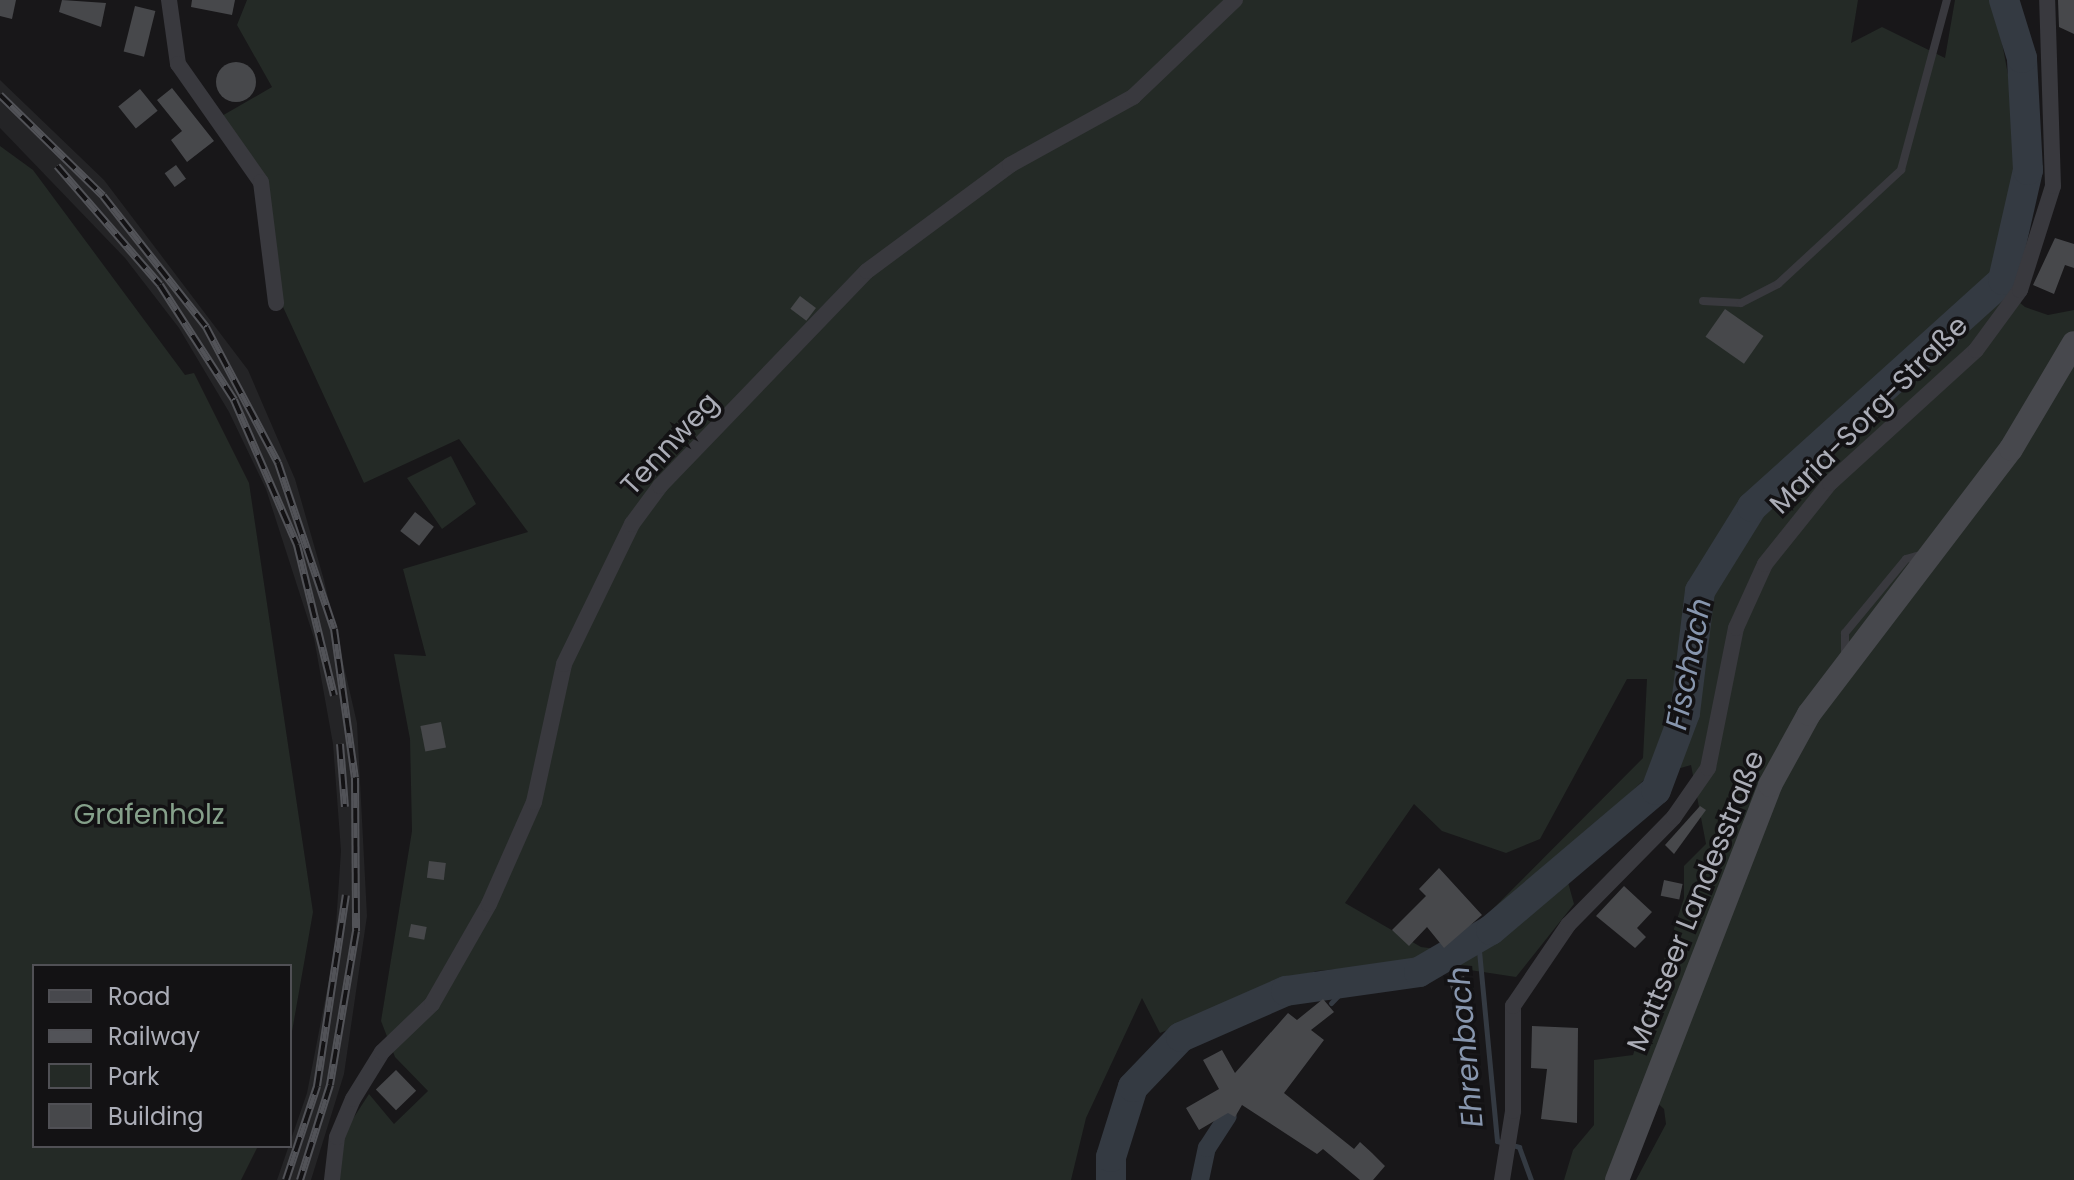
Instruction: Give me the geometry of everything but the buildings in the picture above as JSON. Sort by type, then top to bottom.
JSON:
[{"type":"main road","name":"Mattseer Landesstraße","points":[[1617,1180],[1770,785],[1845,662],[1935,551],[2011,449],[2074,343]]},
{"type":"street","points":[[169,0],[178,64],[261,182],[276,303]]},
{"type":"street","name":"Tennweg","points":[[332,1180],[337,1137],[353,1099],[382,1052],[432,1004],[489,904],[534,802],[564,664],[632,524],[660,486],[867,271],[1010,165],[1133,97],[1235,0]]},
{"type":"street","name":"Maria-Sorg-Straße","points":[[1502,1180],[1510,1133],[1513,1006],[1568,925],[1674,817],[1708,768],[1736,628],[1765,564],[1830,483],[1976,350],[2020,290],[2053,186],[2047,0]]},
{"type":"lane","points":[[1703,301],[1741,303],[1778,284],[1901,170],[1947,0]]},
{"type":"shaded area","points":[[0,80],[104,180],[248,370],[295,479],[324,580],[357,723],[367,916],[344,1074],[311,1180],[277,1180],[288,1148],[292,1148],[292,1136],[307,1093],[334,954],[341,851],[333,744],[314,638],[266,489],[229,412],[179,328],[125,258],[0,128]]},
{"type":"green space","points":[[247,0],[1858,0],[1851,43],[1882,27],[1945,58],[1955,0],[1994,0],[2015,112],[2019,185],[1994,281],[2025,307],[2048,315],[2074,310],[2074,1180],[1636,1180],[1666,1124],[1664,1109],[1641,1088],[1608,1180],[1564,1180],[1573,1150],[1594,1125],[1594,1060],[1633,1055],[1684,898],[1684,866],[1706,844],[1691,765],[1646,778],[1561,857],[1574,904],[1516,977],[1417,962],[1316,971],[1160,1033],[1142,998],[1086,1118],[1071,1180],[337,1180],[345,1131],[369,1094],[394,1124],[428,1091],[395,1057],[381,1021],[412,831],[410,739],[394,654],[426,656],[403,569],[528,532],[459,439],[364,483],[283,307],[268,197],[220,117],[272,87],[237,25]],"holes":[[[1627,679],[1647,679],[1643,758],[1469,933],[1444,950],[1421,947],[1345,903],[1414,804],[1442,831],[1506,853],[1540,839]]]},
{"type":"green space","name":"Grafenholz","points":[[0,146],[33,170],[185,375],[194,373],[249,483],[313,912],[292,1032],[292,964],[32,964],[32,1148],[257,1148],[241,1180],[0,1180]]},
{"type":"green space","points":[[451,456],[476,504],[442,529],[407,478]]},
{"type":"waterway","name":"Fischach","points":[[1111,1180],[1111,1157],[1133,1087],[1181,1037],[1286,991],[1419,972],[1491,930],[1656,790],[1685,713],[1700,591],[1752,507],[2003,280],[2028,170],[2022,58],[2004,0]]},
{"type":"waterway","name":"Fischach","points":[[2004,7],[2010,0]]},
{"type":"waterway","name":"Ehrenbach","points":[[1478,940],[1497,1141],[1519,1147],[1531,1180]]},
{"type":"waterway","points":[[1331,1003],[1356,977]]},
{"type":"waterway","points":[[1200,1180],[1207,1148],[1228,1116]]},
{"type":"railway","points":[[0,95],[103,196],[206,327],[278,463],[334,629],[355,778],[356,931],[330,1085],[300,1180]]},
{"type":"railway","points":[[57,166],[160,285],[234,400],[297,545],[334,696]]},
{"type":"railway","points":[[340,744],[345,807]]},
{"type":"railway","points":[[286,1180],[317,1086],[346,895]]}]
